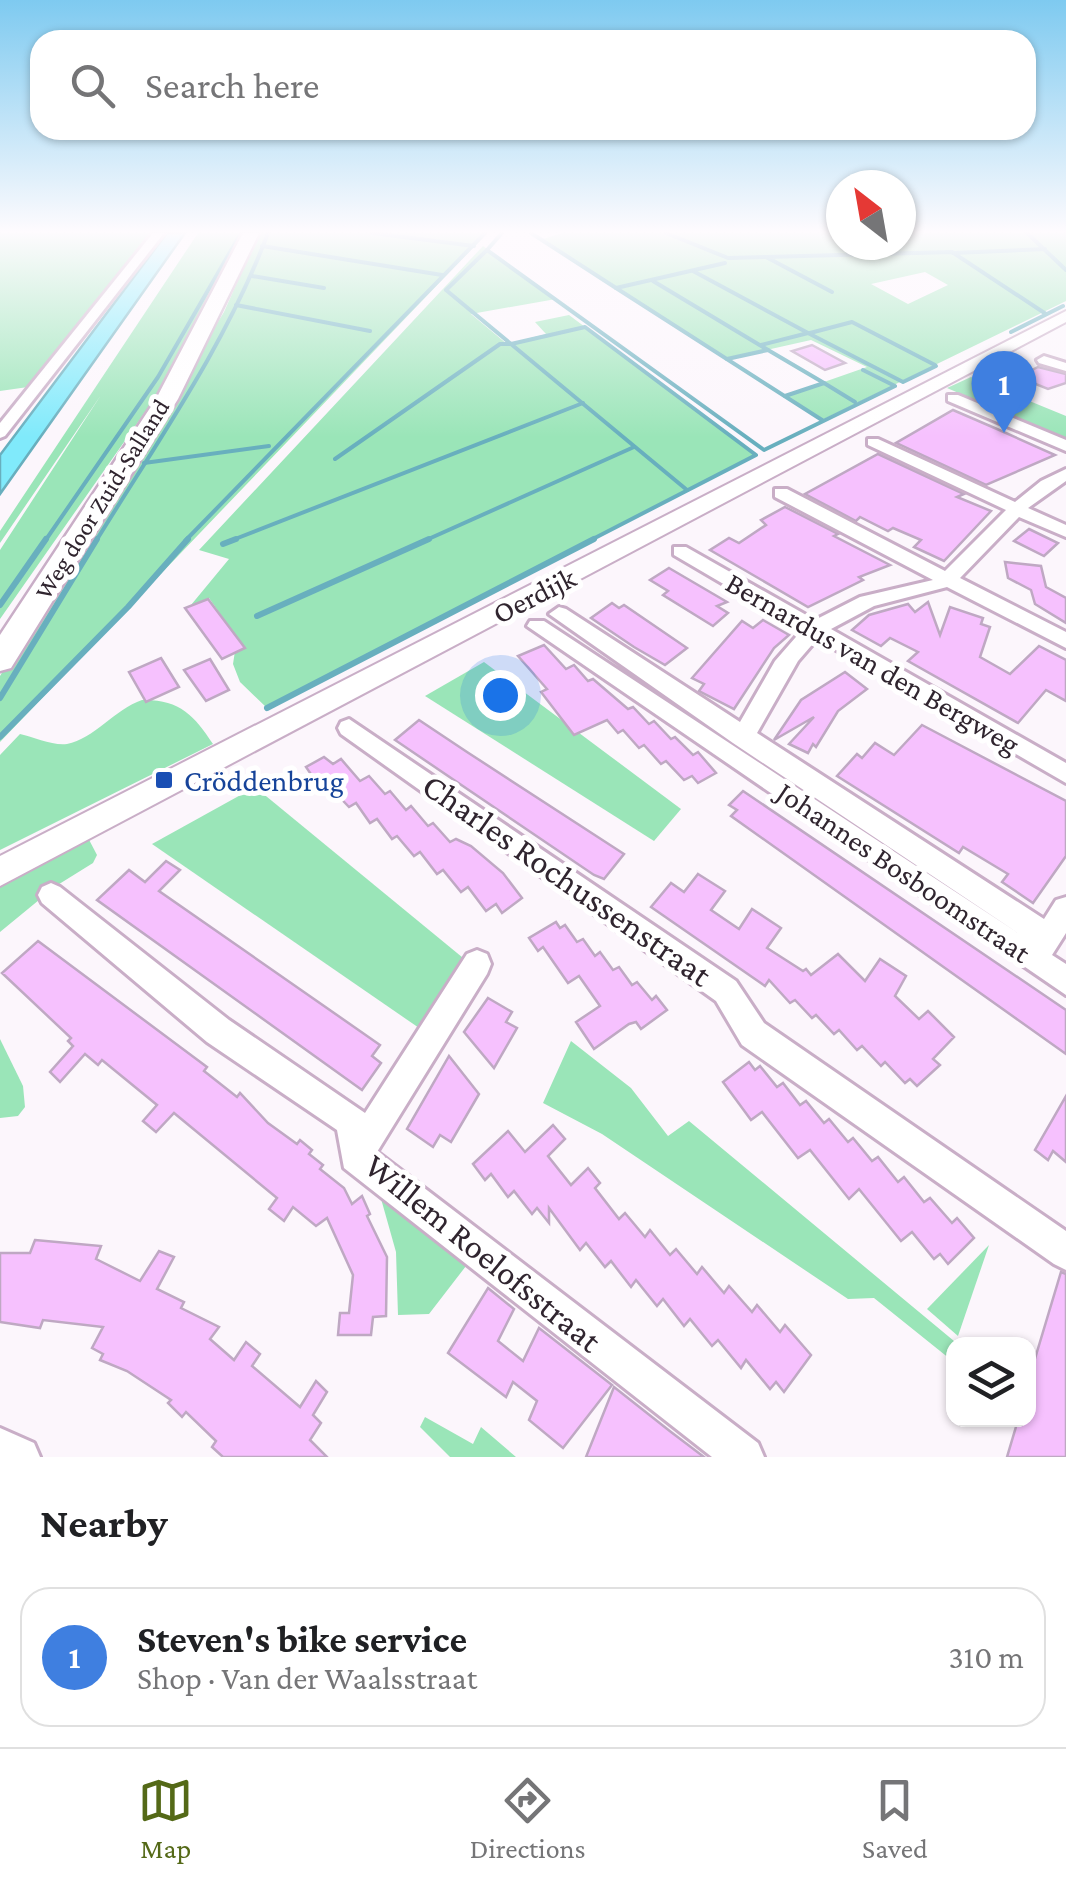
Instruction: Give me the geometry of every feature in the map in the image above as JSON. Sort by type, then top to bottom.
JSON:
[{"type":"main road","name":"Weg door Zuid-Salland","points":[[0,660],[222,301]]},
{"type":"main road","name":"Weg door Zuid-Salland","points":[[0,633],[87,496],[171,388]]},
{"type":"street","points":[[0,433],[105,301]]},
{"type":"street","name":"Oerdijk","points":[[0,872],[1066,316]]},
{"type":"street","points":[[1044,360],[1066,367]]},
{"type":"street","points":[[953,398],[1066,446]]},
{"type":"street","points":[[873,442],[1066,532]]},
{"type":"street","points":[[746,748],[789,658],[816,630],[850,608],[886,596],[934,588],[976,553],[1015,508],[1066,474]]},
{"type":"street","points":[[781,493],[1066,641]]},
{"type":"street","name":"Bernardus van den Bergweg","points":[[680,551],[1066,774]]},
{"type":"street","name":"Johannes Bosboomstraat","points":[[548,620],[746,748],[1041,948],[1066,981]]},
{"type":"street","name":"Charles Rochussenstraat","points":[[350,728],[726,991],[753,1034],[1066,1252]]},
{"type":"street","name":"Willem Roelofsstraat","points":[[50,895],[218,1031],[352,1121],[356,1156],[744,1457]]},
{"type":"street","points":[[1041,948],[1066,909]]},
{"type":"street","points":[[356,1156],[476,964]]},
{"type":"street","points":[[0,1448],[20,1457]]},
{"type":"green space","points":[[0,301],[102,301],[35,386],[0,391]]},
{"type":"green space","points":[[153,301],[209,301],[164,385],[0,619],[0,550],[101,395],[0,543],[0,531]]},
{"type":"green space","points":[[229,301],[422,301],[0,742],[0,676]]},
{"type":"green space","points":[[432,301],[545,301],[471,314],[507,344],[546,334],[535,322],[569,315],[756,455],[267,708],[240,682],[233,664],[237,638],[209,598],[191,605],[229,559],[199,550]]},
{"type":"green space","points":[[636,301],[908,304],[1066,301],[822,420],[784,396],[867,367],[811,340],[727,359]]},
{"type":"green space","points":[[971,377],[1066,416],[1066,439],[947,388]]},
{"type":"green space","points":[[484,662],[681,809],[654,841],[425,696]]},
{"type":"green space","points":[[142,700],[176,706],[199,725],[213,744],[0,850],[0,755],[20,734],[56,744],[77,741]]},
{"type":"green space","points":[[255,787],[468,962],[422,1030],[152,844]]},
{"type":"green space","points":[[86,834],[97,855],[93,863],[56,886],[0,932],[0,879]]},
{"type":"green space","points":[[0,1039],[23,1086],[25,1107],[18,1116],[0,1118]]},
{"type":"green space","points":[[571,1041],[631,1088],[668,1136],[689,1121],[949,1337],[946,1337],[946,1356],[874,1298],[848,1299],[602,1134],[543,1103]]},
{"type":"green space","points":[[378,1188],[467,1257],[466,1266],[429,1314],[398,1315],[396,1252]]},
{"type":"green space","points":[[989,1245],[958,1336],[927,1309]]},
{"type":"green space","points":[[425,1417],[473,1444],[481,1427],[516,1457],[450,1457],[420,1427]]},
{"type":"water","points":[[116,301],[137,301],[0,494],[0,455]]},
{"type":"building","points":[[812,345],[845,363],[825,370],[792,351]]},
{"type":"building","points":[[1038,367],[1066,374],[1066,383],[1048,389],[1018,377]]},
{"type":"building","points":[[953,410],[1055,455],[986,485],[896,443]]},
{"type":"building","points":[[878,454],[964,494],[957,497],[991,511],[944,561],[914,547],[921,540],[893,528],[888,531],[860,517],[856,521],[805,494]]},
{"type":"building","points":[[785,507],[890,565],[859,577],[863,580],[808,607],[710,550],[729,538],[739,543],[766,525],[761,520]]},
{"type":"building","points":[[1029,529],[1058,543],[1044,556],[1014,541]]},
{"type":"building","points":[[1005,562],[1041,566],[1046,587],[1066,598],[1066,623],[1035,604],[1031,590],[1008,578]]},
{"type":"building","points":[[669,568],[727,602],[717,606],[728,613],[713,626],[663,595],[668,591],[650,580]]},
{"type":"building","points":[[208,599],[245,648],[222,659],[185,608]]},
{"type":"building","points":[[928,602],[940,635],[950,607],[983,618],[981,624],[990,627],[980,657],[1010,674],[1039,646],[1066,660],[1066,701],[1046,690],[1018,723],[908,661],[918,652],[890,638],[881,646],[852,630],[869,615],[908,604],[915,612]]},
{"type":"building","points":[[612,603],[619,608],[624,605],[687,648],[665,665],[634,647],[591,618]]},
{"type":"building","points":[[763,620],[789,635],[774,648],[734,709],[699,691],[704,684],[692,678],[742,621],[753,628]]},
{"type":"building","points":[[544,645],[566,669],[574,665],[588,681],[593,679],[628,709],[633,707],[649,724],[654,721],[693,755],[698,752],[716,773],[698,783],[692,776],[684,780],[666,761],[661,764],[644,745],[639,748],[623,730],[618,733],[607,720],[574,735],[541,692],[547,689],[518,656]]},
{"type":"building","points":[[161,658],[179,687],[146,702],[129,672]]},
{"type":"building","points":[[210,659],[229,690],[206,701],[184,670]]},
{"type":"building","points":[[845,672],[867,689],[838,711],[816,747],[813,744],[808,753],[789,744],[814,717],[774,740],[801,700]]},
{"type":"building","points":[[419,720],[624,854],[604,879],[594,875],[395,740]]},
{"type":"building","points":[[922,725],[1066,801],[1066,856],[1033,903],[1002,882],[1008,874],[963,847],[959,853],[837,776],[857,754],[862,758],[875,743],[894,755]]},
{"type":"building","points":[[324,757],[333,764],[341,759],[360,781],[369,776],[385,794],[390,791],[406,810],[411,806],[428,826],[433,823],[450,842],[456,839],[471,846],[503,873],[522,898],[502,913],[496,904],[486,911],[468,887],[461,892],[443,870],[437,874],[420,852],[414,856],[397,836],[392,839],[377,819],[370,823],[356,803],[349,807],[328,785],[321,789],[306,767]]},
{"type":"building","points":[[743,791],[1066,1010],[1066,1054],[731,816],[737,810],[729,805]]},
{"type":"building","points":[[166,861],[180,870],[159,891],[380,1045],[372,1056],[381,1063],[362,1090],[97,900],[129,870],[145,882]]},
{"type":"building","points":[[698,874],[725,891],[711,910],[739,929],[752,909],[781,928],[767,948],[811,975],[838,954],[865,981],[880,959],[906,976],[895,996],[919,1019],[928,1011],[954,1037],[933,1059],[940,1065],[917,1086],[910,1079],[905,1083],[862,1046],[857,1050],[839,1030],[834,1034],[795,1000],[790,1003],[769,980],[765,986],[651,907],[671,883],[684,892]]},
{"type":"building","points":[[556,922],[560,928],[565,925],[577,942],[583,939],[595,956],[600,952],[613,970],[619,967],[632,985],[637,982],[652,1000],[656,996],[667,1010],[641,1029],[636,1022],[629,1024],[594,1049],[576,1022],[600,1006],[579,976],[568,983],[543,947],[538,951],[529,938]]},
{"type":"building","points":[[38,941],[207,1067],[204,1071],[237,1097],[240,1093],[268,1123],[312,1150],[309,1154],[323,1165],[320,1169],[344,1188],[352,1204],[362,1196],[387,1257],[386,1316],[373,1317],[371,1335],[338,1335],[340,1313],[349,1313],[353,1275],[327,1218],[316,1226],[293,1207],[284,1221],[269,1209],[277,1198],[174,1113],[156,1132],[143,1121],[157,1105],[102,1060],[98,1065],[85,1054],[60,1082],[50,1072],[73,1046],[68,1041],[71,1038],[2,973]]},
{"type":"building","points":[[488,998],[512,1012],[506,1022],[517,1028],[494,1068],[464,1032]]},
{"type":"building","points":[[449,1056],[479,1094],[451,1142],[440,1135],[433,1147],[407,1129]]},
{"type":"building","points":[[749,1062],[755,1070],[760,1066],[777,1087],[783,1083],[800,1105],[806,1101],[824,1123],[829,1119],[848,1142],[853,1138],[872,1161],[878,1157],[898,1182],[904,1177],[924,1202],[930,1198],[952,1223],[957,1218],[974,1238],[948,1264],[940,1254],[934,1259],[912,1232],[901,1241],[859,1189],[849,1199],[810,1150],[798,1158],[762,1112],[751,1120],[723,1082]]},
{"type":"building","points":[[1066,1096],[1066,1162],[1053,1151],[1048,1160],[1035,1150]]},
{"type":"building","points":[[553,1125],[565,1139],[548,1156],[571,1185],[588,1168],[600,1183],[595,1188],[619,1219],[625,1213],[645,1237],[650,1230],[670,1255],[676,1249],[697,1274],[702,1267],[724,1293],[729,1286],[752,1312],[757,1305],[780,1332],[785,1325],[811,1355],[784,1392],[776,1382],[770,1389],[746,1360],[741,1368],[718,1340],[712,1346],[690,1319],[684,1326],[663,1299],[657,1306],[636,1280],[631,1287],[611,1261],[605,1267],[586,1243],[580,1250],[549,1208],[549,1223],[537,1208],[532,1214],[514,1191],[508,1197],[491,1174],[485,1180],[473,1164],[508,1131],[525,1152]]},
{"type":"building","points":[[35,1240],[101,1246],[96,1259],[140,1281],[159,1251],[174,1257],[157,1289],[184,1302],[181,1308],[219,1327],[210,1339],[234,1360],[246,1342],[260,1354],[252,1366],[300,1407],[316,1381],[327,1392],[313,1415],[321,1423],[310,1440],[327,1457],[223,1457],[212,1447],[216,1441],[186,1412],[182,1417],[168,1403],[171,1400],[127,1371],[100,1360],[103,1354],[92,1348],[103,1327],[43,1320],[40,1328],[0,1322],[0,1253],[30,1253]]},
{"type":"building","points":[[1061,1272],[1066,1274],[1066,1457],[1007,1457],[1016,1427],[1036,1427],[1036,1355]]},
{"type":"building","points":[[488,1288],[514,1309],[498,1341],[523,1361],[539,1328],[612,1385],[563,1448],[529,1420],[537,1401],[513,1382],[506,1397],[448,1353]]},
{"type":"building","points":[[614,1387],[671,1432],[704,1457],[586,1457]]},
{"type":"waterway","points":[[45,541],[158,377],[202,301]]},
{"type":"waterway","points":[[236,305],[238,301]]},
{"type":"waterway","points":[[185,541],[419,301]]},
{"type":"waterway","points":[[459,301],[511,344]]},
{"type":"waterway","points":[[558,301],[764,450],[895,386],[863,370]]},
{"type":"waterway","points":[[636,301],[822,420]]},
{"type":"waterway","points":[[686,301],[768,350]]},
{"type":"waterway","points":[[749,301],[808,333]]},
{"type":"waterway","points":[[1026,301],[1046,314]]},
{"type":"waterway","points":[[145,463],[212,353],[236,305]]},
{"type":"waterway","points":[[236,305],[370,331]]},
{"type":"waterway","points":[[1011,332],[1063,306]]},
{"type":"waterway","points":[[810,333],[852,322],[935,365]]},
{"type":"waterway","points":[[511,344],[585,327],[756,455],[589,541]]},
{"type":"waterway","points":[[761,345],[808,333]]},
{"type":"waterway","points":[[808,333],[903,382],[936,366]]},
{"type":"waterway","points":[[335,459],[500,344],[511,344]]},
{"type":"waterway","points":[[511,344],[582,403]]},
{"type":"waterway","points":[[727,359],[768,350]]},
{"type":"waterway","points":[[768,350],[824,383]]},
{"type":"waterway","points":[[785,396],[824,383]]},
{"type":"waterway","points":[[824,383],[855,402]]},
{"type":"waterway","points":[[230,541],[582,403]]},
{"type":"waterway","points":[[582,403],[687,490]]},
{"type":"waterway","points":[[145,463],[269,446]]},
{"type":"waterway","points":[[424,541],[634,447]]},
{"type":"waterway","points":[[96,541],[145,463]]},
{"type":"waterway","points":[[0,605],[46,539]]},
{"type":"waterway","points":[[0,698],[97,539]]},
{"type":"waterway","points":[[0,737],[128,607],[188,539]]},
{"type":"waterway","points":[[223,544],[236,539]]},
{"type":"waterway","points":[[257,616],[429,539]]},
{"type":"waterway","points":[[267,708],[594,539]]},
{"type":"place","name":"Steven's bike service","points":[[1004,433]]},
{"type":"place","name":"Cröddenbrug","points":[[164,780]]}]
